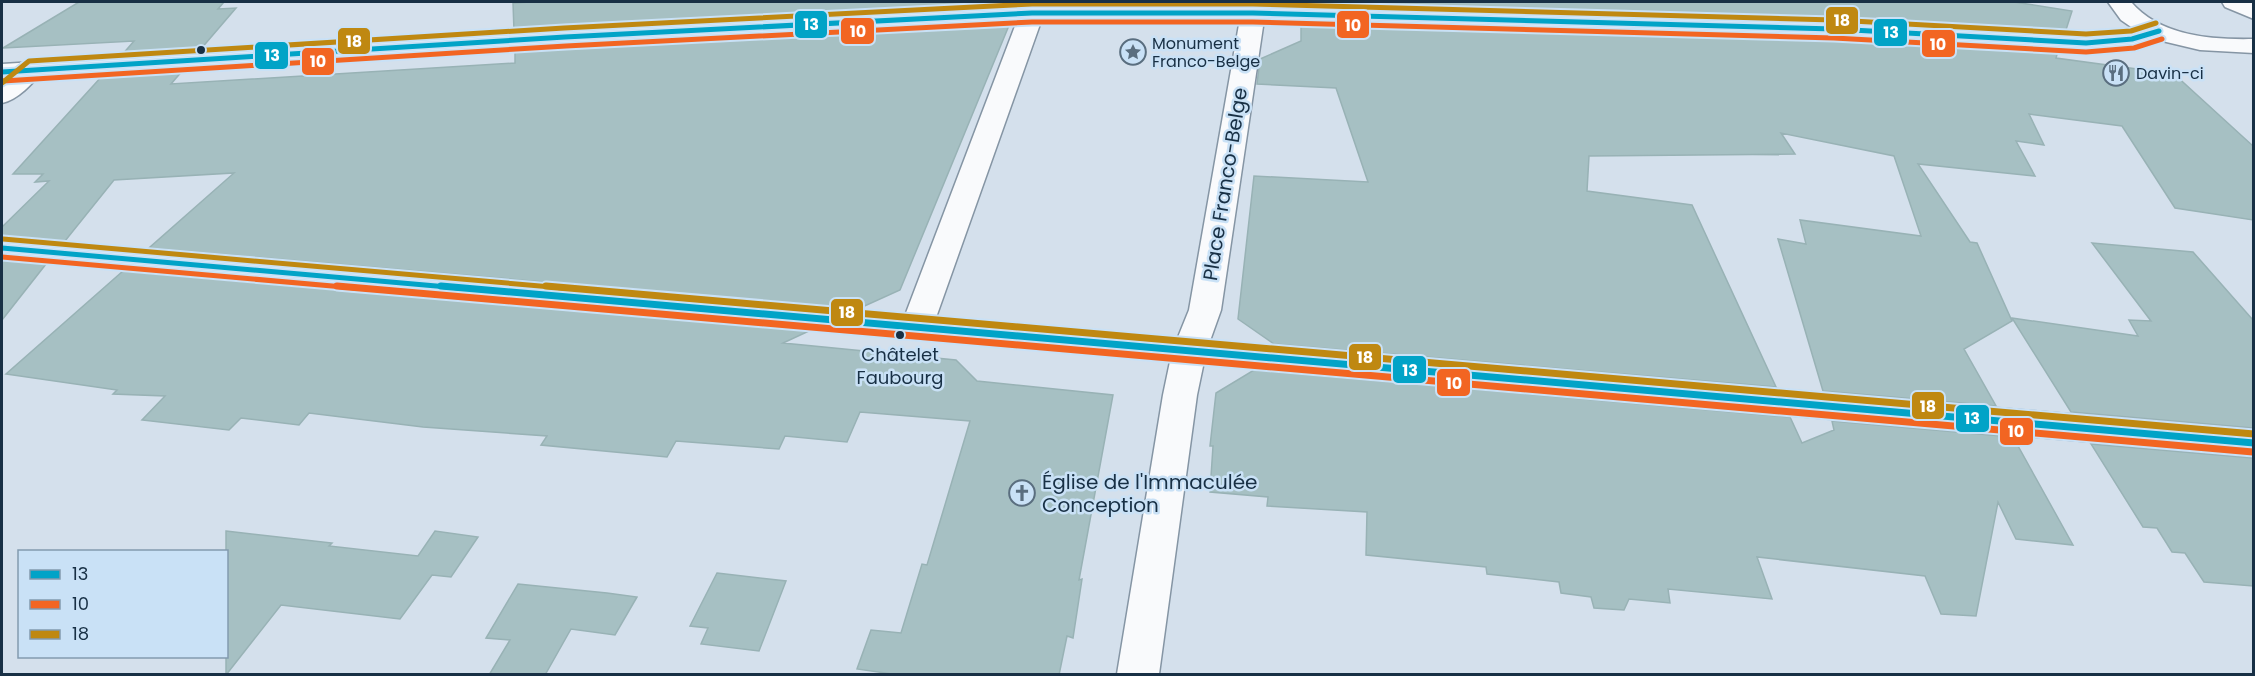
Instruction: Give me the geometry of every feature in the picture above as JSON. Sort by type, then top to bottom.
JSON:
[{"type":"main road","points":[[2119,2],[2125,11],[2159,31],[2209,45],[2253,46]]},
{"type":"main road","points":[[2,72],[565,37],[1032,13],[1253,13],[1302,8],[1822,28],[2086,43],[2143,39],[2159,31]]},
{"type":"main road","points":[[917,326],[1032,13]]},
{"type":"main road","name":"Place Franco-Belge","points":[[1138,675],[1180,395],[1189,352],[1205,310],[1253,13]]},
{"type":"main road","points":[[2,95],[30,70]]},
{"type":"main road","points":[[2,248],[2253,443]]},
{"type":"building","points":[[79,2],[224,2],[218,9],[236,8],[200,50],[122,55],[134,41],[3,48]]},
{"type":"building","points":[[1019,2],[1018,4],[514,31],[513,3]]},
{"type":"building","points":[[1323,2],[2014,2],[2072,11],[2065,33],[1834,20],[1321,6]]},
{"type":"building","points":[[1010,23],[900,290],[858,309],[149,248],[234,173],[114,180],[65,241],[2,236],[2,227],[49,181],[35,182],[43,174],[13,174],[103,75],[183,70],[171,84],[515,63],[515,49]]},
{"type":"building","points":[[1301,24],[1834,38],[2058,51],[2056,58],[2174,74],[2253,146],[2253,220],[2175,208],[2122,126],[2029,114],[2044,145],[2016,141],[2035,176],[1918,164],[1970,242],[1977,243],[2012,321],[1964,349],[1996,406],[1823,391],[1778,239],[1806,244],[1800,220],[1921,236],[1894,156],[1781,133],[1795,154],[1589,156],[1587,191],[1692,205],[1776,387],[1274,344],[1238,319],[1254,176],[1368,182],[1336,88],[1257,84],[1260,59],[1301,41]]},
{"type":"building","points":[[2092,243],[2193,252],[2253,320],[2253,428],[2071,412],[2012,318],[2138,336],[2129,320],[2151,321]]},
{"type":"building","points":[[2,260],[46,264],[2,320]]},
{"type":"building","points":[[123,271],[809,331],[783,343],[956,360],[977,381],[1113,395],[1079,580],[1082,579],[1073,638],[1067,636],[1059,675],[899,675],[857,669],[871,630],[901,633],[922,564],[927,565],[970,421],[860,412],[847,442],[785,436],[779,449],[676,441],[667,457],[541,445],[547,436],[423,427],[309,413],[299,425],[241,418],[229,430],[142,420],[165,396],[113,394],[117,390],[6,374]]},
{"type":"building","points":[[1254,370],[1790,417],[1802,443],[1834,430],[1832,421],[2013,437],[2073,545],[2016,539],[1998,502],[1976,616],[1941,614],[1925,576],[1757,557],[1772,599],[1668,589],[1670,603],[1629,599],[1624,610],[1594,608],[1591,597],[1561,593],[1559,582],[1487,574],[1486,567],[1366,555],[1367,512],[1267,506],[1268,497],[1210,492],[1213,446],[1210,446],[1216,393]]},
{"type":"building","points":[[2091,444],[2253,458],[2253,586],[2204,582],[2185,553],[2172,552],[2157,528],[2143,527]]},
{"type":"building","points":[[226,531],[418,556],[435,531],[478,537],[451,577],[432,575],[400,619],[281,605],[226,675],[228,550],[226,550]]},
{"type":"building","points":[[717,573],[786,581],[759,651],[701,644],[708,628],[690,626]]},
{"type":"building","points":[[518,584],[637,597],[615,635],[571,629],[545,675],[489,675],[510,640],[486,638]]},
{"type":"transit line","name":"18","points":[[2,83],[29,61],[564,28],[1032,4],[1253,4],[1834,20],[2086,34],[2131,31],[2156,23]]},
{"type":"transit line","name":"13","points":[[2,72],[565,37],[1032,13],[1253,13],[1834,29],[2086,43],[2132,39],[2159,31]]},
{"type":"transit line","name":"10","points":[[3,81],[566,46],[1032,22],[1253,22],[1834,38],[2086,52],[2134,48],[2162,39]]},
{"type":"transit line","name":"18","points":[[3,239],[2254,434]]},
{"type":"transit line","name":"13","points":[[2,248],[2254,443]]},
{"type":"transit line","name":"10","points":[[2,257],[2253,452]]},
{"type":"place","name":"Monument Franco-Belge","points":[[1133,52]]},
{"type":"place","name":"Davin-ci","points":[[2116,73]]},
{"type":"place","name":"Châtelet Faubourg","points":[[900,335]]},
{"type":"place","name":"Église de l'Immaculée Conception","points":[[1022,493]]}]
